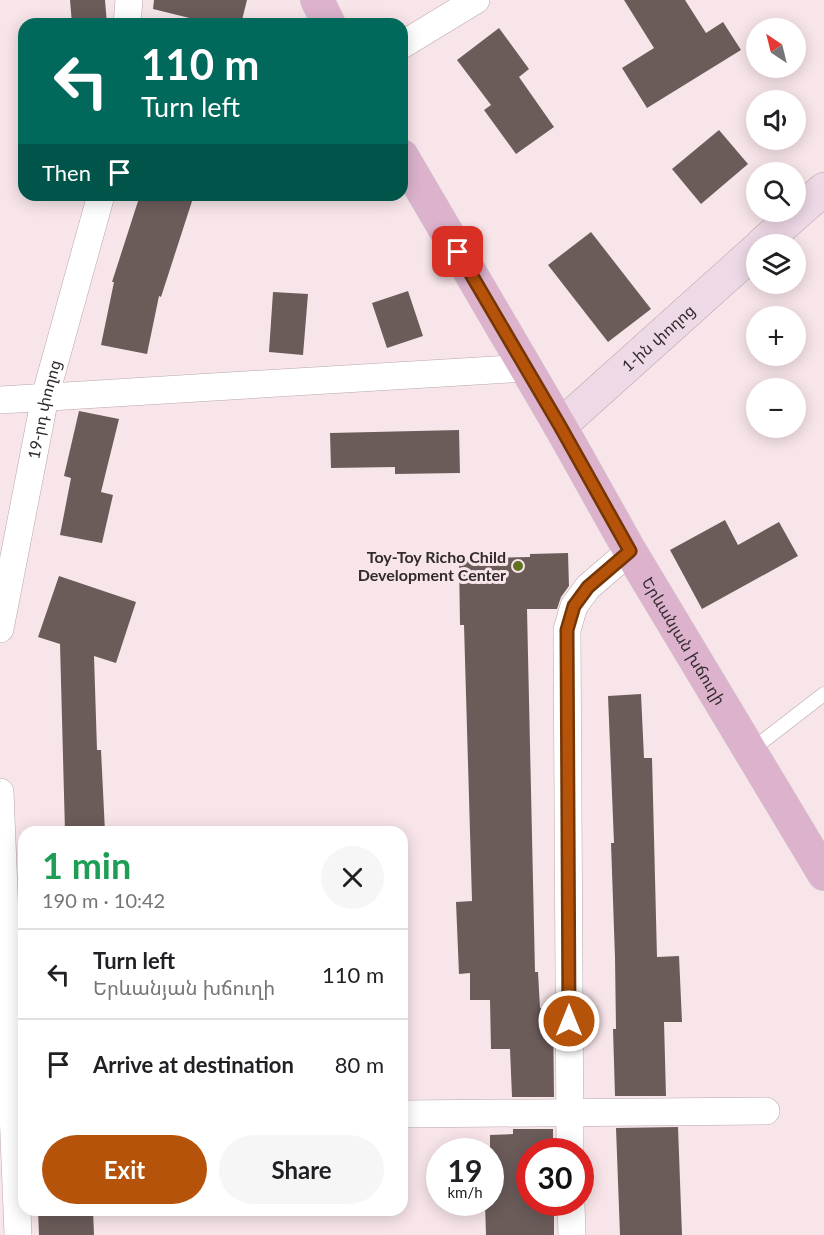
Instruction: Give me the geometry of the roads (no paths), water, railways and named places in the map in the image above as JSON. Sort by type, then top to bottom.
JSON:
[{"type":"main road","points":[[317,0],[326,18]]},
{"type":"main road","name":"Երևանյան խճուղի","points":[[408,166],[560,426],[630,551],[824,874]]},
{"type":"main road","points":[[773,234],[824,189]]},
{"type":"main road","name":"1-ին փողոց","points":[[560,426],[746,259]]},
{"type":"street","points":[[128,18],[129,0]]},
{"type":"street","points":[[408,41],[476,0]]},
{"type":"street","name":"19-րդ փողոց","points":[[0,629],[45,397],[99,201]]},
{"type":"street","points":[[0,400],[525,368]]},
{"type":"street","points":[[570,1138],[567,630],[574,606],[588,587],[630,551]]},
{"type":"street","points":[[0,792],[18,1235]]},
{"type":"street","points":[[408,1114],[766,1111]]},
{"type":"street","points":[[571,1216],[572,1235]]},
{"type":"lane","points":[[750,751],[823,696]]},
{"type":"place","name":"Toy-Toy Richo Child Development Center","points":[[518,566]]}]
